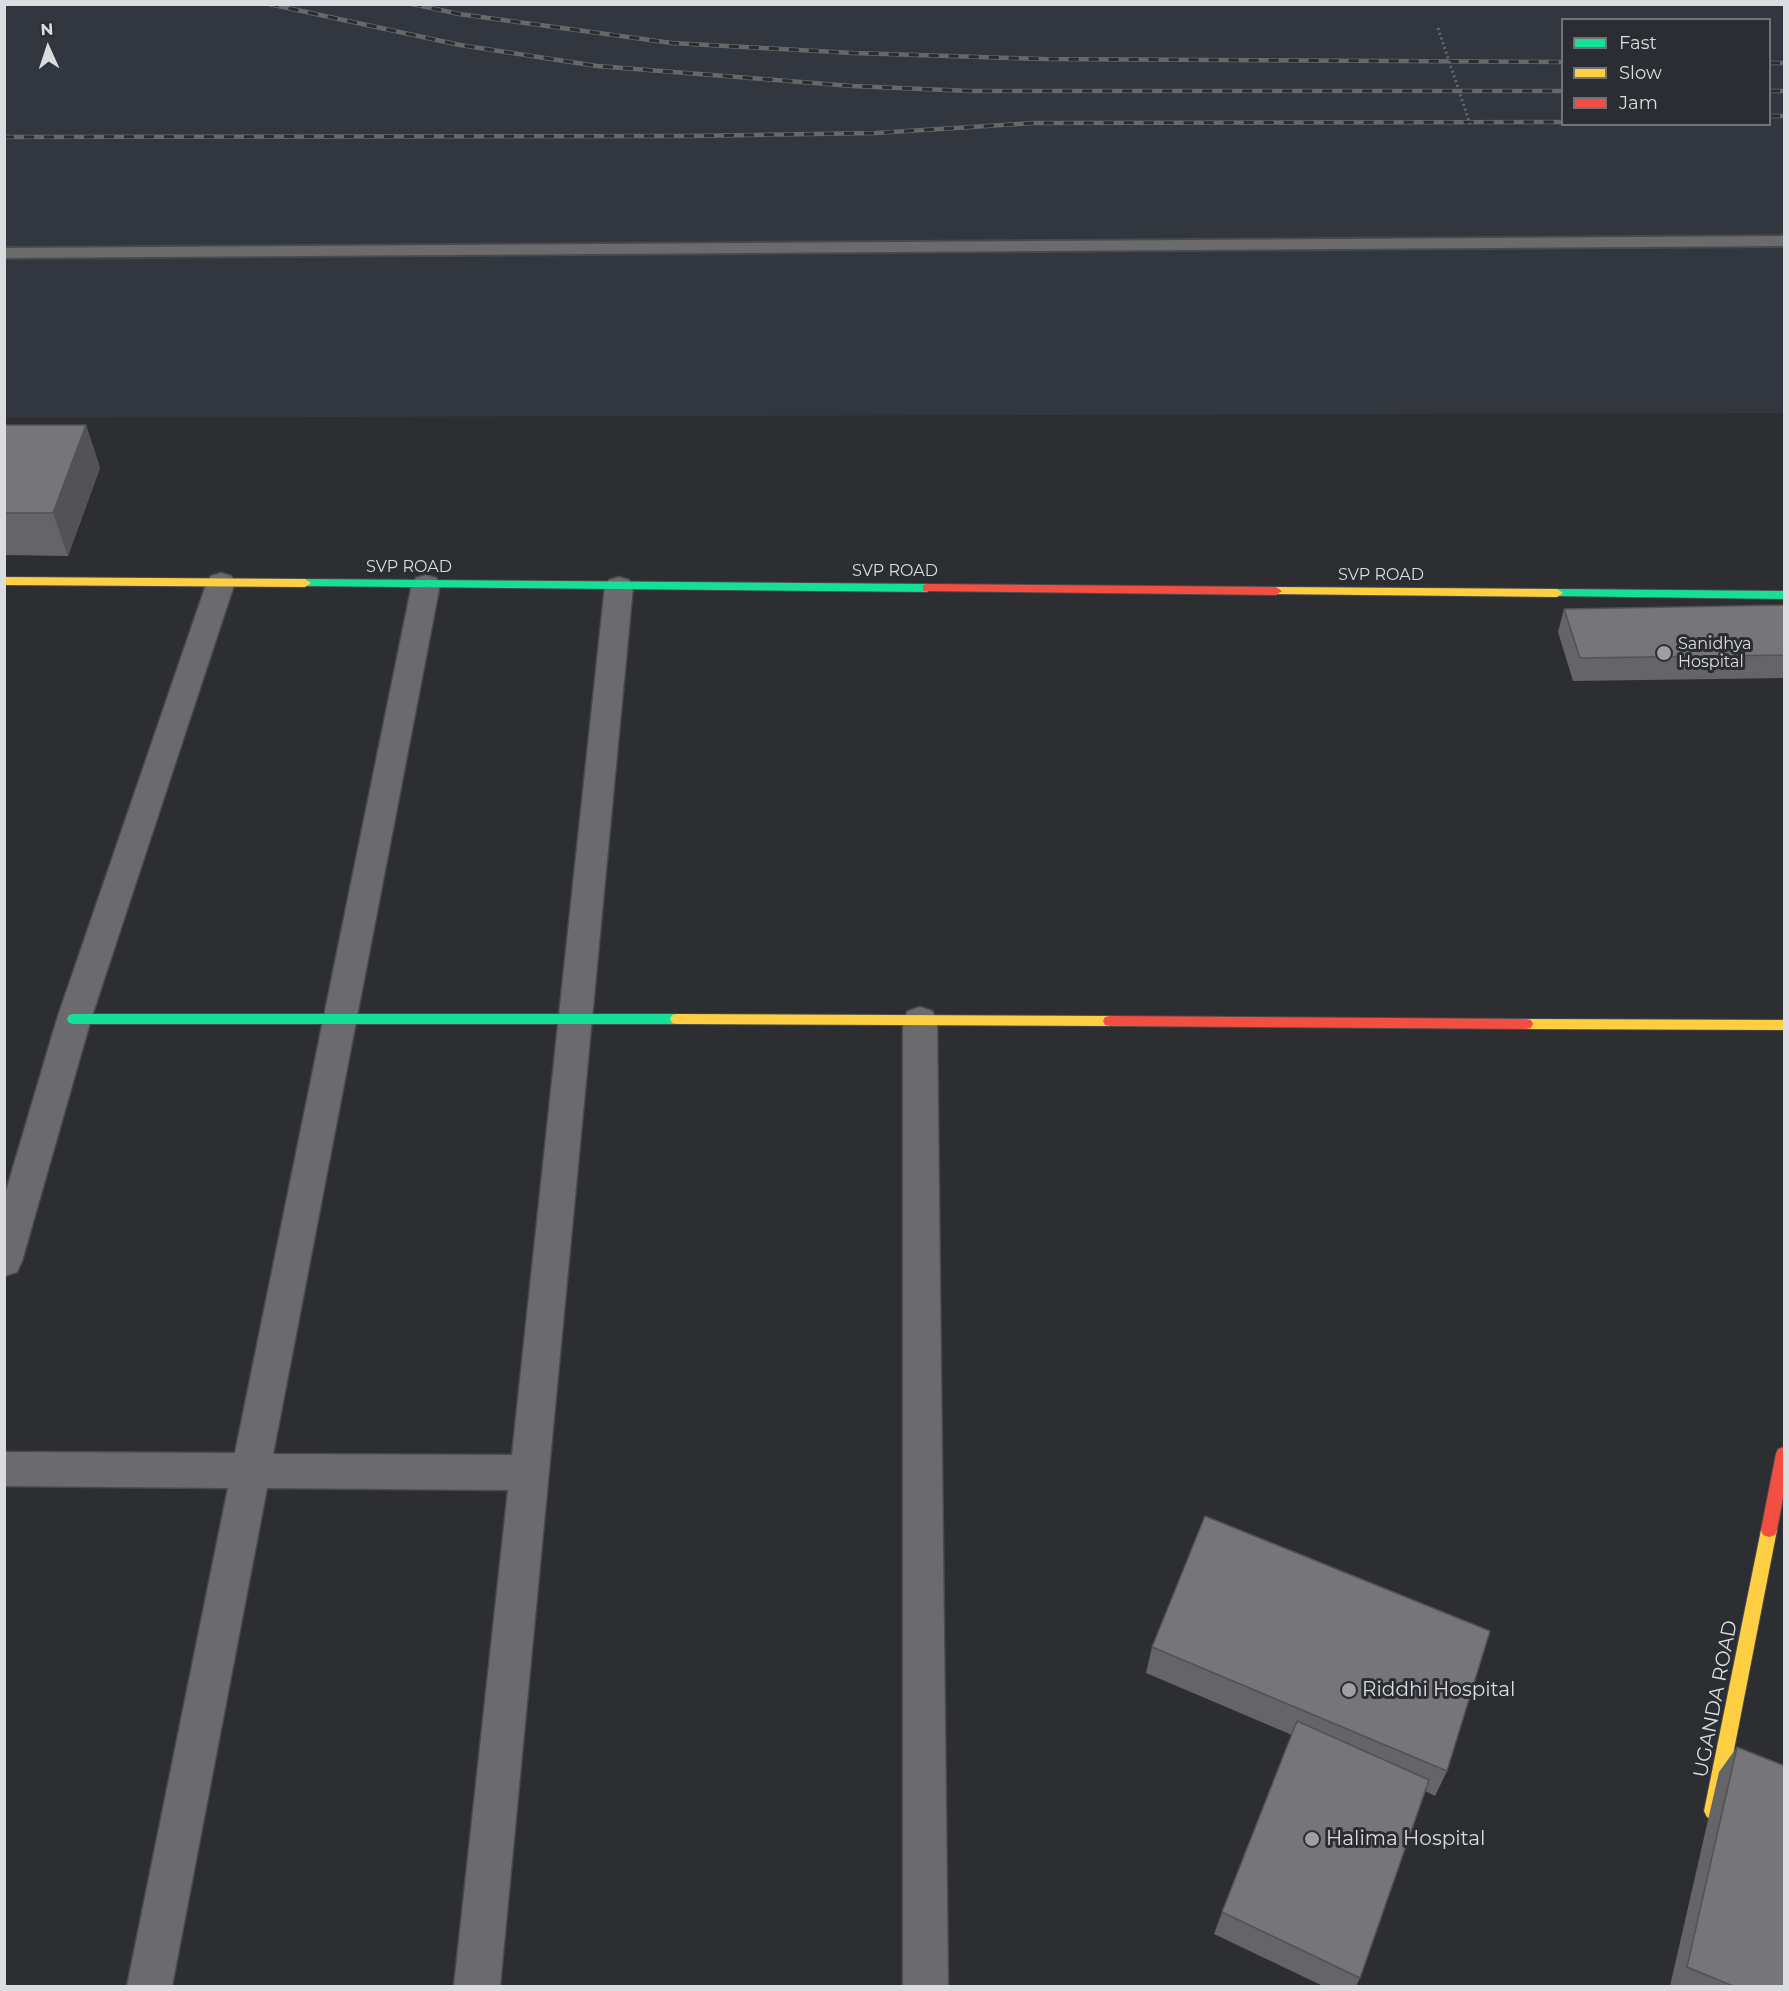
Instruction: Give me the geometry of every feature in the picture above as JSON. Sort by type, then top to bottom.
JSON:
[{"type":"main road","name":"SVP ROAD","points":[[4,581],[1785,595]]},
{"type":"main road","points":[[74,1019],[575,1018],[1785,1025]]},
{"type":"main road","name":"UGANDA ROAD","points":[[1711,1824],[1785,1454]]},
{"type":"street","points":[[4,1261],[74,1019],[221,582]]},
{"type":"street","points":[[149,1986],[426,584]]},
{"type":"street","points":[[477,1986],[619,586]]},
{"type":"street","points":[[920,1020],[926,1986]]},
{"type":"street","points":[[4,1470],[528,1473]]},
{"type":"lane","points":[[4,252],[1785,241]]},
{"type":"path","points":[[1438,28],[1470,124]]},
{"type":"shaded area","points":[[4,5],[1784,5],[1784,413],[5,418]]},
{"type":"building","points":[[4,425],[86,425],[53,513],[4,513]]},
{"type":"building","points":[[1785,605],[1785,655],[1580,658],[1564,609]]},
{"type":"building","points":[[1205,1516],[1490,1631],[1447,1771],[1152,1647]]},
{"type":"building","points":[[1297,1721],[1429,1780],[1360,1978],[1222,1912]]},
{"type":"building","points":[[1737,1747],[1785,1766],[1785,1986],[1733,1986],[1687,1967]]},
{"type":"railway","points":[[269,4],[460,45],[597,66],[852,86],[970,91],[1561,91]]},
{"type":"railway","points":[[412,4],[459,14],[672,43],[853,53],[1043,59],[1561,62]]},
{"type":"railway","points":[[1771,63],[1784,63]]},
{"type":"railway","points":[[1771,91],[1784,91]]},
{"type":"railway","points":[[1771,116],[1784,116]]},
{"type":"railway","points":[[4,137],[689,136],[876,133],[1034,123],[1561,122]]},
{"type":"traffic: fast","points":[[305,583],[927,588]]},
{"type":"traffic: fast","points":[[1557,593],[1784,595]]},
{"type":"traffic: fast","points":[[74,1019],[677,1019]]},
{"type":"traffic: slow","points":[[4,581],[305,583]]},
{"type":"traffic: slow","points":[[1276,591],[1557,593]]},
{"type":"traffic: slow","points":[[677,1019],[1110,1021]]},
{"type":"traffic: slow","points":[[1526,1024],[1784,1025]]},
{"type":"traffic: slow","points":[[1713,1811],[1769,1530]]},
{"type":"traffic: jam","points":[[927,588],[1276,591]]},
{"type":"traffic: jam","points":[[1110,1021],[1526,1024]]},
{"type":"traffic: jam","points":[[1769,1530],[1784,1454]]},
{"type":"place","name":"Sanidhya Hospital","points":[[1664,653]]},
{"type":"place","name":"Riddhi Hospital","points":[[1349,1690]]},
{"type":"place","name":"Halima Hospital","points":[[1312,1839]]}]
